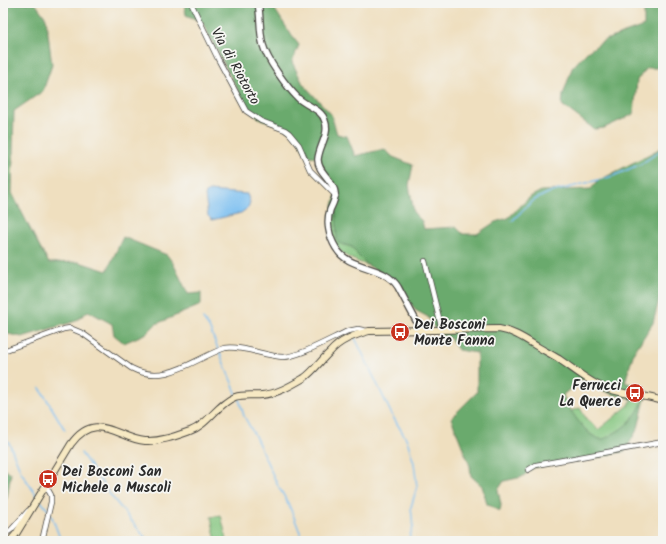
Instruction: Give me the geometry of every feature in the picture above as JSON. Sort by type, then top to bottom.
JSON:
[{"type":"main road","points":[[10,541],[16,534],[75,439],[88,430],[104,428],[142,441],[158,440],[194,430],[226,403],[238,396],[264,395],[284,388],[308,374],[331,350],[339,344],[352,336],[369,331],[499,329],[508,331],[518,335],[553,356],[584,378],[599,385],[622,393],[649,397],[663,401]]},
{"type":"street","name":"Via di Riotorto","points":[[191,3],[218,59],[246,111],[260,121],[281,128],[289,133],[299,145],[310,170],[336,196]]},
{"type":"street","points":[[258,3],[262,39],[270,60],[297,97],[306,105],[318,112],[325,120],[326,135],[319,154],[318,162],[320,168],[334,188],[336,196],[328,221],[329,232],[336,248],[346,259],[375,270],[394,281],[420,330]]},
{"type":"street","points":[[425,261],[442,330]]},
{"type":"street","points":[[3,351],[70,328],[82,333],[139,373],[152,375],[174,371],[218,350],[228,347],[275,356],[290,356],[348,332],[358,329],[369,331]]},
{"type":"street","points":[[528,470],[536,465],[663,442]]},
{"type":"street","points":[[42,541],[49,512],[51,495],[46,486]]},
{"type":"street","points":[[3,535],[11,530],[37,500]]},
{"type":"green space","points":[[3,3],[35,3],[46,18],[52,65],[43,91],[14,111],[12,193],[49,263],[79,262],[107,271],[123,237],[167,255],[173,263],[188,294],[201,293],[201,305],[156,324],[147,333],[124,343],[114,335],[112,324],[88,311],[76,321],[22,337],[3,333]]},
{"type":"green space","points":[[184,3],[267,3],[272,5],[299,45],[292,62],[303,84],[331,114],[337,134],[347,136],[355,156],[384,149],[393,157],[413,165],[409,185],[414,213],[422,221],[424,229],[456,227],[463,234],[477,234],[495,222],[508,218],[530,197],[541,191],[591,189],[598,181],[663,147],[663,285],[653,323],[634,352],[625,382],[647,391],[638,428],[625,451],[601,457],[533,468],[522,477],[504,481],[498,490],[501,505],[500,511],[487,504],[482,486],[471,476],[470,466],[451,418],[477,392],[477,353],[458,350],[450,338],[438,334],[428,317],[415,310],[395,281],[369,266],[359,257],[352,247],[338,243],[336,235],[337,218],[335,210],[332,210],[337,190],[336,186],[321,165],[320,157],[307,156],[299,141],[291,131],[259,118],[247,108],[202,22],[186,15]],"holes":[[[581,379],[611,394],[643,400],[638,412],[626,425],[603,439],[595,437],[589,433],[578,421],[563,395]]]},
{"type":"green space","points":[[644,3],[663,3],[663,68],[647,68],[637,80],[634,114],[604,128],[594,129],[562,105],[563,95],[572,68],[587,52],[605,40],[644,26]]},
{"type":"green space","points":[[332,210],[335,210],[337,215],[337,240],[341,244],[352,247],[359,257],[369,266],[347,257],[338,248],[332,232]]},
{"type":"green space","points":[[632,399],[644,400],[638,412],[616,433],[603,439],[599,439],[591,434],[570,411],[580,408],[587,420],[591,422],[598,430],[629,405]]},
{"type":"green space","points":[[3,468],[11,473],[7,498],[3,503]]},
{"type":"green space","points":[[221,515],[227,541],[216,541],[211,517]]},
{"type":"water","points":[[209,191],[247,194],[250,202],[248,208],[241,213],[212,220],[208,216],[205,196]]},
{"type":"waterway","points":[[512,221],[532,201],[548,193],[613,176],[641,164],[663,149]]},
{"type":"waterway","points":[[203,319],[209,327],[237,395]]},
{"type":"waterway","points":[[355,338],[393,417],[407,440],[414,463],[417,487],[411,507],[413,527],[408,541]]},
{"type":"waterway","points":[[40,388],[65,430]]},
{"type":"waterway","points":[[239,399],[244,416],[278,486]]},
{"type":"waterway","points":[[3,432],[21,472],[37,496]]},
{"type":"waterway","points":[[81,453],[112,497],[148,541]]},
{"type":"waterway","points":[[279,488],[290,507],[304,541]]},
{"type":"waterway","points":[[39,499],[48,510]]},
{"type":"waterway","points":[[50,513],[61,541]]},
{"type":"place","name":"Dei Bosconi Monte Fanna","points":[[400,332]]},
{"type":"place","name":"Ferrucci La Querce","points":[[635,393]]},
{"type":"place","name":"Dei Bosconi San Michele a Muscoli","points":[[48,479]]}]
